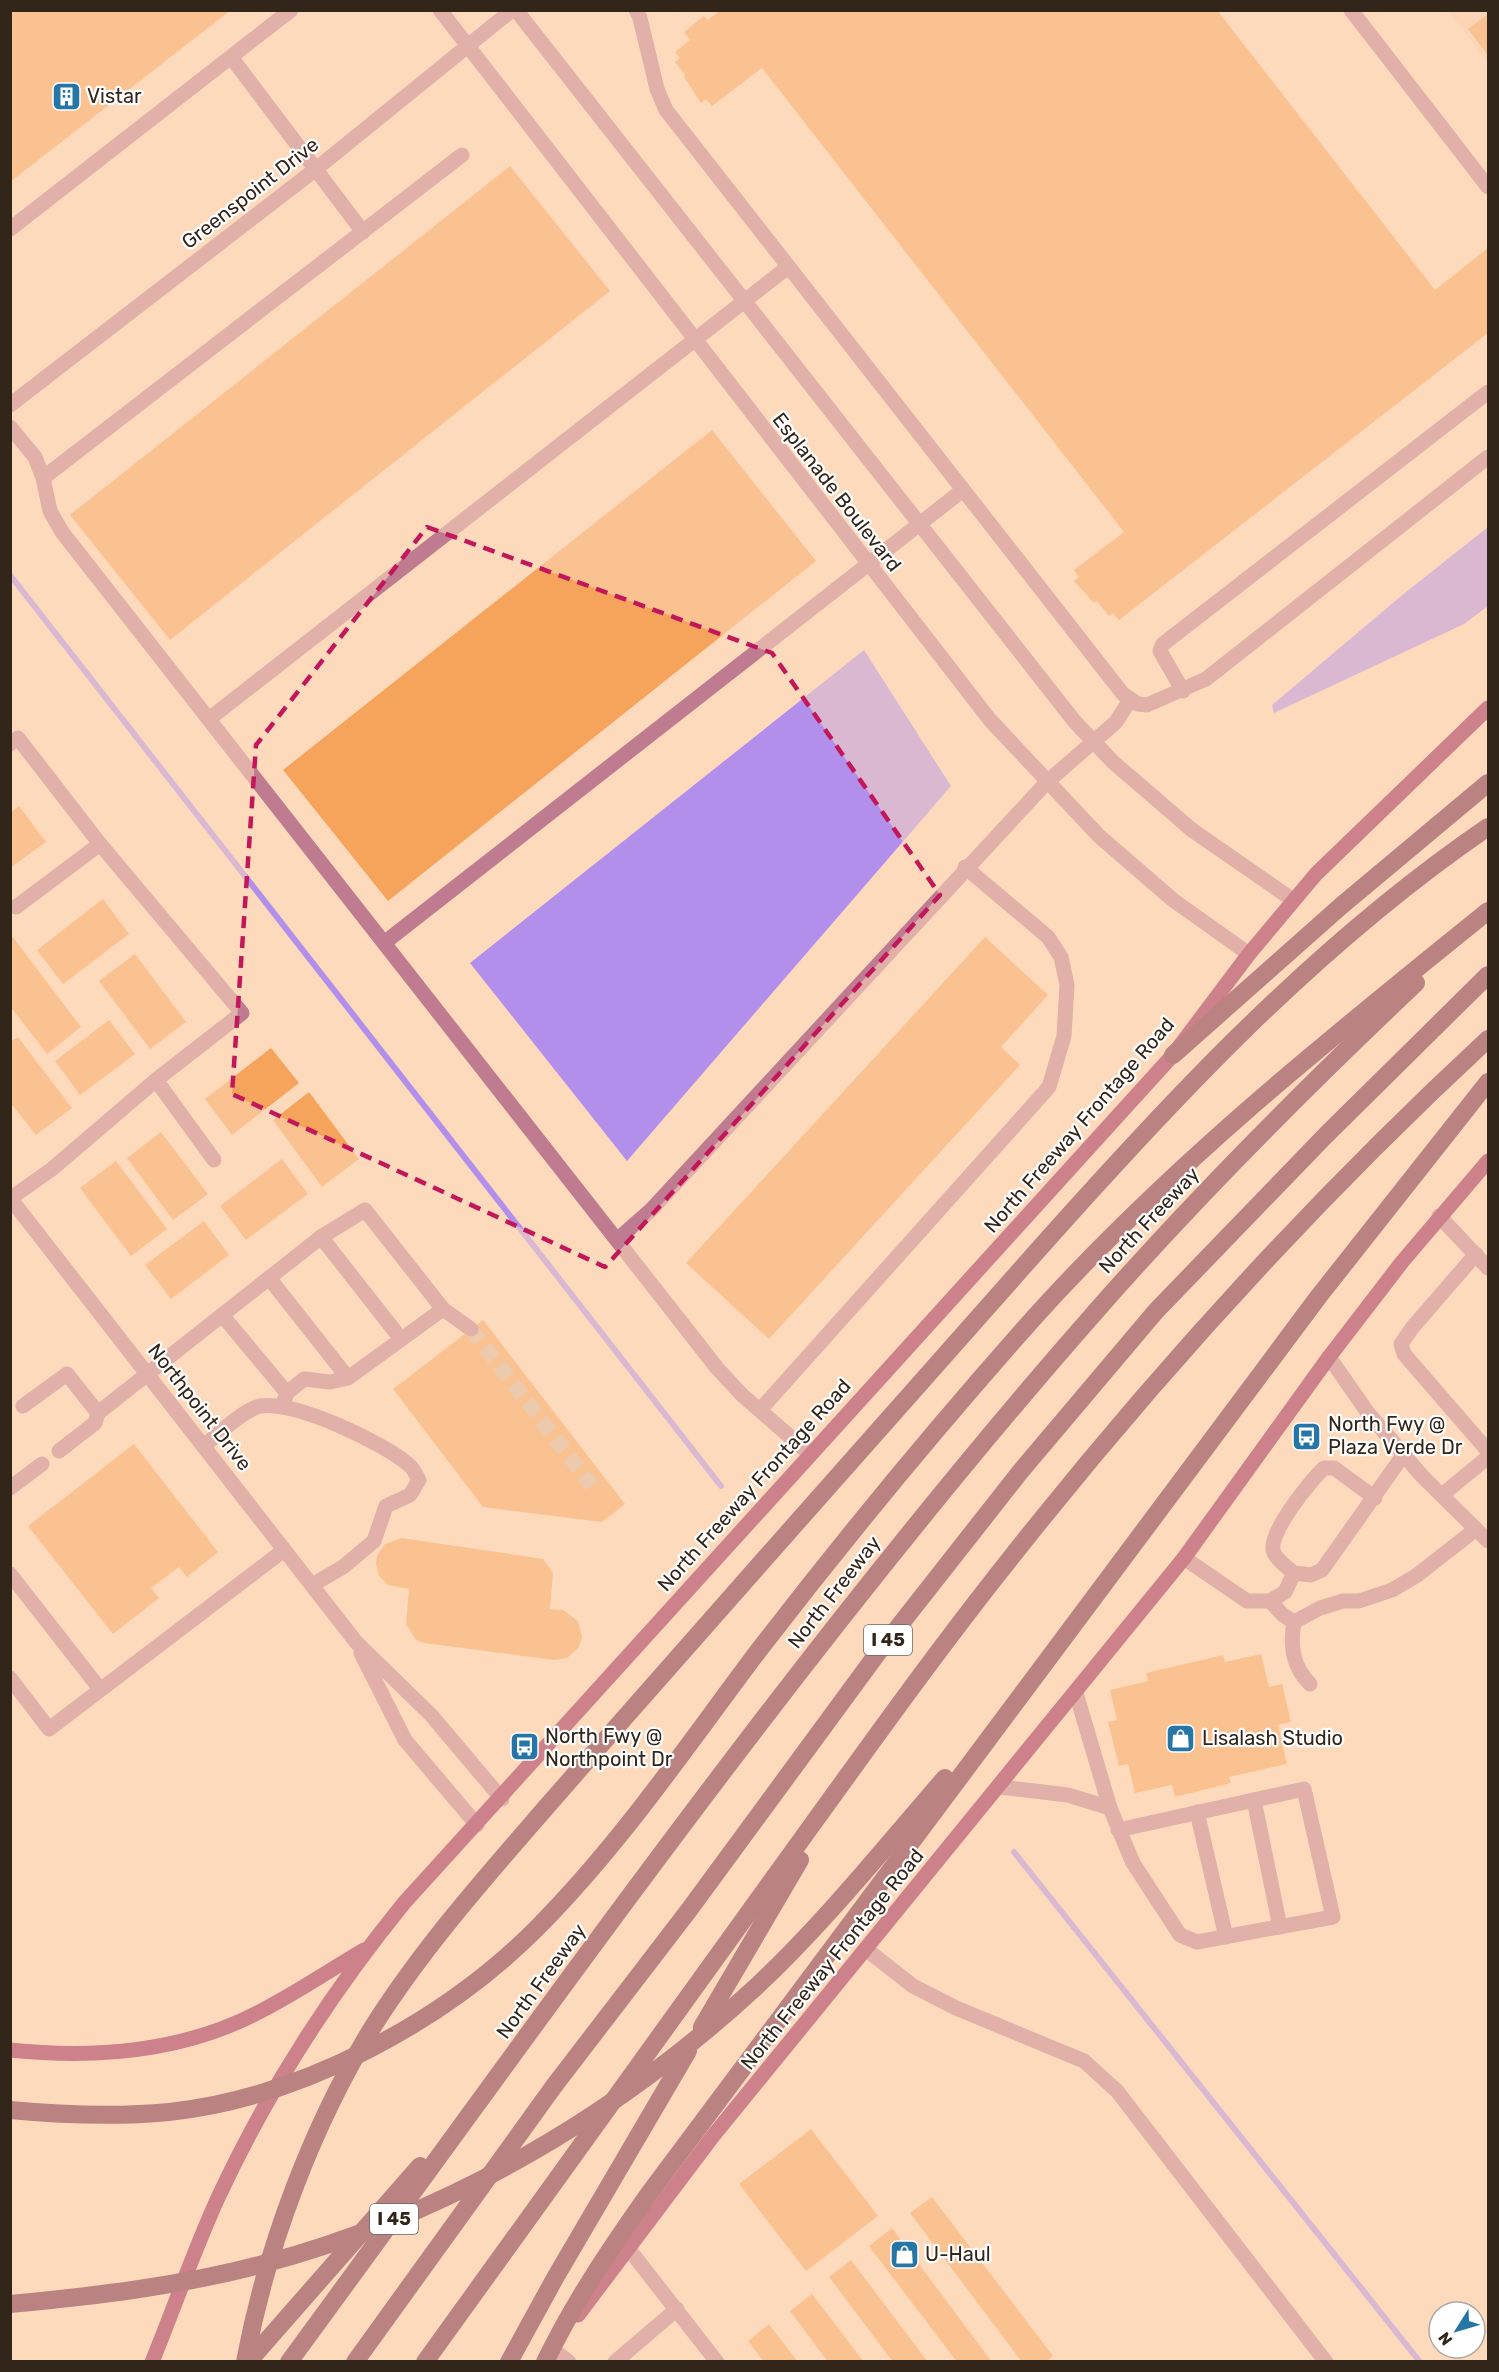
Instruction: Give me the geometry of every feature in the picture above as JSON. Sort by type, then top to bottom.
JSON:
[{"type":"highway","points":[[1173,1055],[1341,906],[1488,783]]},
{"type":"highway","points":[[247,2361],[263,2284],[281,2227],[316,2136],[371,2030],[439,1932],[585,1763],[1131,1144],[1287,988],[1428,868],[1488,827]]},
{"type":"highway","points":[[10,2110],[111,2115],[172,2112],[270,2089],[330,2066],[406,2028],[442,2006],[505,1958],[535,1931],[594,1866],[829,1563],[971,1389],[1036,1316],[1151,1196],[1223,1129],[1293,1069],[1488,912]]},
{"type":"highway","name":"North Freeway","points":[[289,2361],[630,1896],[846,1613],[1037,1379],[1169,1230],[1244,1151],[1488,912]]},
{"type":"highway","name":"I 45","points":[[355,2361],[554,2086],[689,1910],[884,1646],[1049,1437],[1149,1319],[1232,1231],[1488,975]]},
{"type":"highway","name":"I 45","points":[[425,2361],[855,1766],[999,1573],[1135,1408],[1249,1278],[1382,1142],[1488,1039]]},
{"type":"highway","points":[[10,2304],[178,2283],[262,2265],[305,2252],[404,2215],[456,2191],[572,2128],[652,2074],[760,1983],[859,1876],[1034,1674],[1319,1296],[1488,1083]]},
{"type":"highway","points":[[547,2357],[598,2267],[642,2204],[791,2006],[1034,1674]]},
{"type":"highway","points":[[509,2361],[555,2278],[855,1766]]},
{"type":"highway","points":[[247,2361],[498,2076]]},
{"type":"main road","name":"North Freeway Frontage Road","points":[[152,2361],[217,2202],[245,2143],[304,2042],[369,1946],[404,1903],[501,1799],[810,1454],[1173,1055],[1293,900],[1427,765],[1488,708]]},
{"type":"main road","name":"North Freeway Frontage Road","points":[[547,2357],[713,2136],[1000,1787],[1184,1558],[1329,1357],[1439,1216],[1488,1161]]},
{"type":"main road","points":[[10,2050],[59,2055],[110,2053],[173,2044],[216,2031],[261,2012],[369,1946]]},
{"type":"street","points":[[10,229],[291,10]]},
{"type":"street","name":"Esplanade Boulevard","points":[[440,10],[868,566],[990,720],[1099,836],[1173,900],[1249,954]]},
{"type":"street","points":[[514,10],[918,526],[1075,722],[1147,793],[1192,830],[1293,900]]},
{"type":"street","name":"Greenspoint Drive","points":[[10,405],[316,169],[514,10]]},
{"type":"street","points":[[1351,10],[1488,187]]},
{"type":"street","points":[[642,13],[657,89],[666,110],[1130,700],[1147,705],[1206,679],[1488,457]]},
{"type":"street","points":[[231,57],[363,232]]},
{"type":"street","points":[[44,478],[462,155]]},
{"type":"street","points":[[208,719],[788,267]]},
{"type":"street","points":[[1183,691],[1160,651],[1163,644],[1488,392]]},
{"type":"street","points":[[10,427],[34,457],[44,478],[50,511],[62,532],[717,1368],[810,1454]]},
{"type":"street","points":[[384,943],[963,490]]},
{"type":"street","points":[[617,1240],[650,1211],[965,867],[1047,782],[1116,722],[1130,700]]},
{"type":"street","points":[[10,744],[18,738],[100,844],[242,1012],[156,1080],[52,1169],[11,1198]]},
{"type":"street","points":[[16,907],[100,844]]},
{"type":"street","points":[[760,1410],[1049,1086],[1064,1036],[1067,985],[1061,957],[1048,937],[965,867]]},
{"type":"street","points":[[156,1080],[214,1160]]},
{"type":"street","name":"Northpoint Drive","points":[[11,1198],[356,1642],[431,1715],[501,1799]]},
{"type":"street","points":[[59,1451],[94,1423],[98,1413],[147,1373],[321,1237],[366,1210],[443,1308],[471,1329]]},
{"type":"street","points":[[1439,1216],[1488,1268]]},
{"type":"street","points":[[321,1237],[401,1339]]},
{"type":"street","points":[[1476,1254],[1401,1344],[1404,1354],[1488,1451]]},
{"type":"street","points":[[269,1278],[348,1378]]},
{"type":"street","points":[[281,1408],[287,1393],[304,1379],[330,1382],[348,1378],[443,1308]]},
{"type":"street","points":[[222,1315],[287,1393]]},
{"type":"street","points":[[1329,1357],[1368,1413],[1442,1496],[1488,1541]]},
{"type":"street","points":[[23,1406],[67,1374],[98,1413]]},
{"type":"street","points":[[204,1446],[229,1425],[260,1406],[281,1408],[331,1421],[375,1442],[411,1466],[419,1480],[410,1495],[386,1506],[374,1541],[343,1567],[312,1585]]},
{"type":"street","points":[[1375,1498],[1334,1468],[1324,1468],[1316,1476],[1272,1541],[1274,1553],[1294,1574],[1311,1575],[1322,1570],[1375,1498],[1404,1454]]},
{"type":"street","points":[[1442,1496],[1488,1457]]},
{"type":"street","points":[[10,1488],[42,1464]]},
{"type":"street","points":[[1294,1622],[1320,1608],[1343,1601],[1359,1601],[1392,1590],[1416,1576],[1476,1529]]},
{"type":"street","points":[[10,1678],[50,1729],[284,1550]]},
{"type":"street","points":[[1184,1558],[1247,1601],[1270,1601],[1285,1592],[1294,1574]]},
{"type":"street","points":[[10,1574],[100,1689]]},
{"type":"street","points":[[1270,1601],[1283,1616],[1294,1622]]},
{"type":"street","points":[[1294,1622],[1290,1645],[1302,1676],[1310,1684]]},
{"type":"street","name":"Northpoint Drive","points":[[356,1642],[405,1740],[477,1825]]},
{"type":"street","points":[[1076,1693],[1118,1830],[1133,1863],[1180,1935],[1197,1942],[1332,1917],[1304,1788],[1118,1830]]},
{"type":"street","points":[[1000,1787],[1068,1795],[1110,1808]]},
{"type":"street","points":[[1254,1800],[1280,1927]]},
{"type":"street","points":[[1197,1812],[1226,1937]]},
{"type":"street","points":[[867,1950],[913,1986],[956,2008],[1083,2061],[1092,2068],[1117,2091],[1326,2361]]},
{"type":"street","points":[[628,2248],[717,2361]]},
{"type":"street","points":[[615,2361],[677,2309]]},
{"type":"street","points":[[547,2357],[569,2361]]},
{"type":"highlighted area","points":[[427,527],[772,653],[940,895],[605,1267],[232,1094],[256,745]]},
{"type":"shaded area","points":[[1448,11],[1488,11],[1488,62]]},
{"type":"shaded area","points":[[1488,527],[1488,606],[1464,624],[1274,713],[1272,705],[1401,596]]},
{"type":"shaded area","points":[[864,650],[951,786],[627,1161],[470,963]]},
{"type":"building","name":"Vistar","points":[[10,10],[231,10],[10,182]]},
{"type":"building","points":[[721,10],[1217,10],[1435,290],[1488,248],[1488,333],[1119,620],[1113,613],[1109,616],[1097,601],[1094,603],[1074,581],[1079,577],[1074,570],[1124,532],[762,68],[712,106],[706,99],[701,103],[684,77],[685,75],[675,62],[680,58],[675,52],[690,40],[684,32],[704,16],[708,20]]},
{"type":"building","points":[[1488,14],[1488,55],[1468,29]]},
{"type":"building","points":[[510,166],[610,291],[170,640],[70,515]]},
{"type":"building","points":[[712,430],[816,561],[388,901],[283,770]]},
{"type":"building","points":[[19,806],[46,842],[10,868],[10,813]]},
{"type":"building","points":[[103,899],[129,934],[63,984],[37,950]]},
{"type":"building","points":[[12,936],[81,1027],[47,1054],[10,1006]]},
{"type":"building","points":[[985,937],[1048,995],[1001,1047],[1020,1065],[769,1339],[686,1263]]},
{"type":"building","points":[[135,954],[186,1022],[150,1049],[99,981]]},
{"type":"building","points":[[109,1020],[135,1054],[80,1095],[55,1061]]},
{"type":"building","points":[[18,1037],[72,1108],[36,1135],[10,1102],[10,1042]]},
{"type":"building","points":[[271,1048],[299,1083],[232,1135],[205,1099]]},
{"type":"building","points":[[309,1092],[359,1159],[322,1187],[273,1120]]},
{"type":"building","points":[[161,1132],[208,1194],[173,1220],[127,1158]]},
{"type":"building","points":[[282,1159],[308,1194],[246,1240],[220,1206]]},
{"type":"building","points":[[116,1161],[167,1229],[131,1256],[80,1188]]},
{"type":"building","points":[[204,1221],[229,1255],[171,1299],[145,1265]]},
{"type":"building","points":[[483,1320],[625,1504],[602,1522],[483,1507],[393,1389]]},
{"type":"building","points":[[134,1444],[218,1552],[187,1577],[179,1567],[151,1588],[159,1598],[113,1634],[28,1526]]},
{"type":"building","points":[[402,1538],[543,1559],[553,1573],[550,1609],[563,1610],[578,1621],[582,1637],[579,1647],[567,1658],[554,1660],[424,1643],[416,1640],[406,1624],[409,1589],[388,1585],[379,1576],[376,1564],[377,1556],[385,1544]]},
{"type":"building","points":[[1261,1654],[1269,1687],[1282,1684],[1291,1722],[1278,1725],[1287,1764],[1229,1777],[1231,1783],[1175,1797],[1172,1785],[1135,1793],[1128,1764],[1119,1766],[1108,1722],[1117,1720],[1110,1690],[1148,1681],[1146,1673],[1223,1655],[1225,1662]]},
{"type":"building","points":[[811,2129],[878,2216],[806,2271],[739,2184]]},
{"type":"building","points":[[932,2197],[1053,2356],[1046,2362],[1022,2362],[910,2213]]},
{"type":"building","points":[[892,2228],[992,2362],[957,2362],[869,2246]]},
{"type":"building","points":[[851,2260],[928,2362],[893,2362],[829,2277]]},
{"type":"building","points":[[812,2294],[864,2362],[828,2362],[790,2311]]},
{"type":"building","points":[[769,2324],[798,2362],[764,2362],[748,2341]]},
{"type":"waterway","points":[[10,575],[721,1486]]},
{"type":"waterway","points":[[1014,1852],[1420,2362]]},
{"type":"tunnel","points":[[471,1329],[592,1486]]},
{"type":"place","name":"Vistar","points":[[66,96]]},
{"type":"place","name":"North Fwy @ Plaza Verde Dr","points":[[1307,1436]]},
{"type":"place","name":"Lisalash Studio","points":[[1181,1738]]},
{"type":"place","name":"North Fwy @ Northpoint Dr","points":[[524,1747]]},
{"type":"place","name":"U-Haul","points":[[904,2254]]}]
